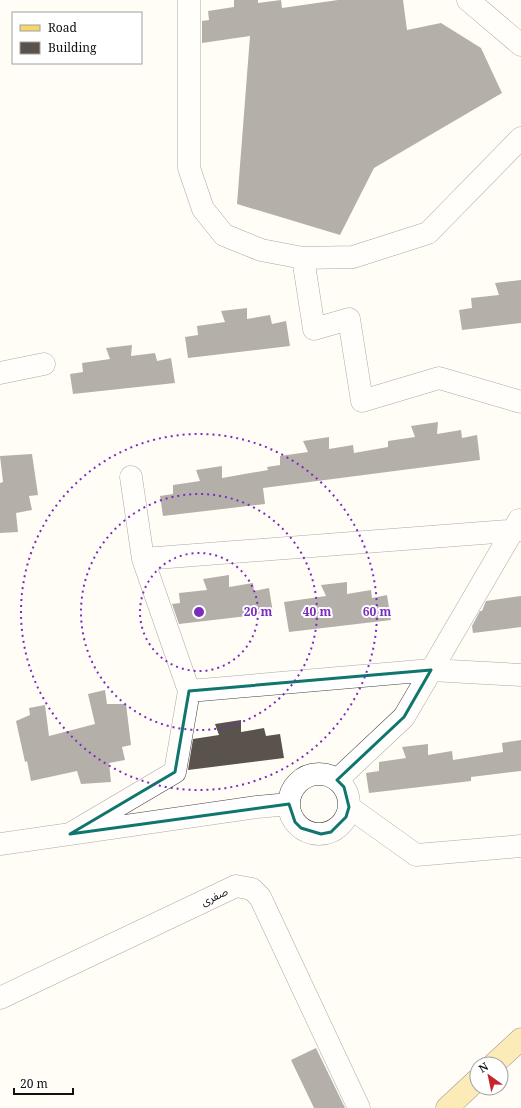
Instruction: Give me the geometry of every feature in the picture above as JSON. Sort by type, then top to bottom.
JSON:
[{"type":"main road","points":[[503,1056],[521,1039]]},
{"type":"main road","points":[[447,1108],[469,1087]]},
{"type":"street","points":[[189,0],[190,168],[203,209],[224,235],[261,250],[303,258],[352,257],[428,233],[521,138]]},
{"type":"street","points":[[468,0],[521,45]]},
{"type":"street","points":[[303,258],[314,329],[349,319],[362,401],[439,378],[521,402]]},
{"type":"street","points":[[0,373],[44,364]]},
{"type":"street","points":[[70,834],[175,772],[189,691],[143,559],[131,477]]},
{"type":"street","points":[[143,559],[518,526]]},
{"type":"street","points":[[337,780],[404,717],[518,526]]},
{"type":"street","points":[[189,691],[432,670],[521,675]]},
{"type":"street","points":[[317,774],[328,775],[337,780],[344,787],[348,797],[349,807],[346,817],[340,826],[331,832],[321,834],[310,833],[301,828],[295,822],[289,804],[294,787],[300,780],[317,774]]},
{"type":"street","points":[[0,844],[289,804]]},
{"type":"street","points":[[349,807],[416,856],[521,846]]},
{"type":"street","name":"صفری","points":[[0,998],[236,886],[252,889],[260,897],[359,1108]]},
{"type":"highlighted area","points":[[431,670],[404,717],[337,780],[344,787],[349,807],[346,817],[331,832],[321,834],[301,828],[295,822],[289,804],[70,834],[175,772],[189,691]]},
{"type":"building","points":[[234,0],[258,0],[258,3],[281,0],[282,8],[338,0],[403,0],[407,30],[441,23],[481,48],[502,93],[374,168],[340,235],[237,204],[250,36],[202,43],[202,21],[209,20],[208,11],[234,7]]},
{"type":"building","points":[[521,280],[521,323],[462,330],[459,310],[472,308],[471,298],[499,295],[495,283]]},
{"type":"building","points":[[247,308],[247,319],[270,315],[272,324],[286,321],[290,346],[188,358],[185,337],[198,335],[197,326],[225,322],[221,311]]},
{"type":"building","points":[[132,345],[131,356],[155,353],[157,361],[171,358],[175,383],[73,394],[70,374],[83,372],[82,363],[110,359],[106,348]]},
{"type":"building","points":[[438,422],[437,434],[461,430],[462,438],[477,435],[480,460],[263,488],[265,504],[163,516],[160,496],[173,494],[173,485],[200,481],[196,470],[222,466],[222,478],[268,470],[267,467],[280,465],[280,456],[308,452],[303,441],[329,437],[329,449],[353,445],[354,453],[388,447],[388,441],[415,437],[411,426]]},
{"type":"building","points":[[32,454],[38,495],[29,496],[32,510],[16,513],[18,532],[0,533],[0,483],[3,482],[0,456]]},
{"type":"building","points":[[229,575],[229,587],[253,583],[254,591],[269,588],[273,613],[179,624],[172,604],[180,603],[179,593],[207,590],[203,579]]},
{"type":"building","points":[[347,582],[347,594],[371,590],[372,598],[387,595],[391,620],[289,632],[284,602],[326,596],[321,585]]},
{"type":"building","points":[[521,596],[521,627],[473,633],[472,626],[480,611],[482,611],[486,601]]},
{"type":"building","points":[[105,690],[107,704],[126,704],[131,745],[122,747],[125,760],[109,763],[111,782],[81,784],[77,771],[31,781],[27,761],[25,762],[16,721],[30,715],[29,708],[45,705],[49,736],[95,724],[88,694]]},
{"type":"building","points":[[241,720],[241,732],[264,728],[266,736],[280,734],[284,758],[188,770],[193,739],[219,735],[215,724]]},
{"type":"building","points":[[521,740],[521,771],[471,777],[471,781],[369,793],[366,773],[379,771],[379,762],[406,758],[402,747],[428,744],[428,755],[452,751],[453,760],[503,752],[502,743]]},
{"type":"building","points":[[316,1048],[345,1108],[314,1108],[291,1060]]}]
